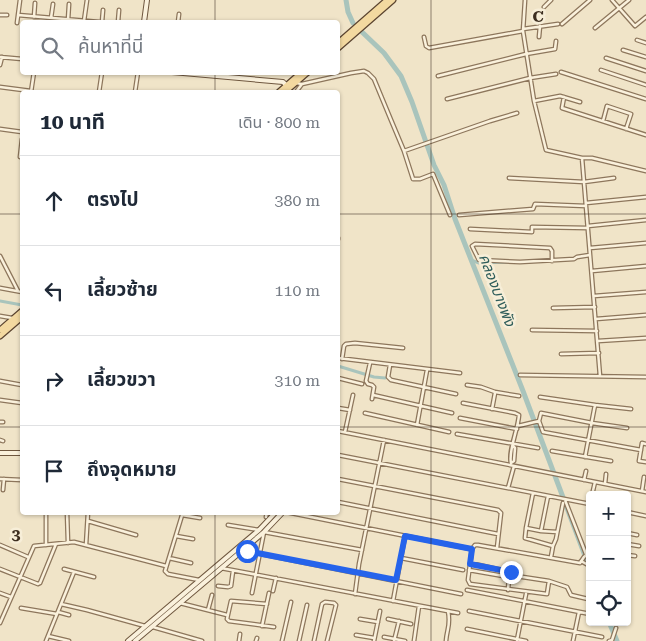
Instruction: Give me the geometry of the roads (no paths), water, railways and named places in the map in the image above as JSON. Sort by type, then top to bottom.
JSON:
[{"type":"main road","points":[[144,20],[147,0]]},
{"type":"main road","points":[[340,41],[387,0]]},
{"type":"main road","points":[[340,46],[393,0]]},
{"type":"main road","points":[[197,75],[283,82],[288,90]]},
{"type":"main road","points":[[288,90],[300,75]]},
{"type":"main road","points":[[288,90],[305,75]]},
{"type":"main road","points":[[0,330],[20,313]]},
{"type":"main road","points":[[0,336],[20,319]]},
{"type":"main road","points":[[0,453],[20,453]]},
{"type":"main road","points":[[128,641],[273,515]]},
{"type":"main road","points":[[135,641],[282,515]]},
{"type":"street","points":[[17,23],[20,0]]},
{"type":"street","points":[[84,20],[87,0]]},
{"type":"street","points":[[525,0],[523,30],[526,54],[534,101],[546,150],[582,158],[592,158],[646,171]]},
{"type":"street","points":[[544,7],[551,0]]},
{"type":"street","points":[[424,38],[426,46],[429,48],[540,26],[560,24],[590,0]]},
{"type":"street","points":[[612,0],[635,26],[646,17]]},
{"type":"street","points":[[595,28],[629,0]]},
{"type":"street","points":[[34,16],[35,3]]},
{"type":"street","points":[[51,18],[53,4]]},
{"type":"street","points":[[18,15],[68,20],[69,4]]},
{"type":"street","points":[[101,20],[103,10]]},
{"type":"street","points":[[118,20],[120,10]]},
{"type":"street","points":[[0,15],[7,14]]},
{"type":"street","points":[[178,20],[179,14]]},
{"type":"street","points":[[539,37],[540,26]]},
{"type":"street","points":[[637,40],[646,43]]},
{"type":"street","points":[[438,76],[526,54],[555,49],[556,41]]},
{"type":"street","points":[[623,50],[646,57]]},
{"type":"street","points":[[0,65],[1,57],[20,58]]},
{"type":"street","points":[[606,58],[646,71]]},
{"type":"street","points":[[601,70],[646,85]]},
{"type":"street","points":[[296,83],[302,84],[366,71],[374,79],[404,151],[413,179],[420,180],[433,174],[450,215]]},
{"type":"street","points":[[561,72],[646,99]]},
{"type":"street","points":[[447,99],[530,78],[556,74]]},
{"type":"street","points":[[31,90],[34,75]]},
{"type":"street","points":[[99,90],[102,75]]},
{"type":"street","points":[[135,90],[138,75]]},
{"type":"street","points":[[298,90],[302,84]]},
{"type":"street","points":[[0,87],[20,90]]},
{"type":"street","points":[[534,101],[560,96],[580,102]]},
{"type":"street","points":[[564,97],[562,108],[646,135]]},
{"type":"street","points":[[603,121],[607,106],[631,114],[626,129]]},
{"type":"street","points":[[404,151],[517,113]]},
{"type":"street","points":[[0,129],[20,132]]},
{"type":"street","points":[[582,158],[600,376]]},
{"type":"street","points":[[509,178],[584,182],[614,178]]},
{"type":"street","points":[[459,215],[533,209],[535,204],[586,204],[646,197]]},
{"type":"street","points":[[470,229],[532,232],[532,227],[588,227],[646,220]]},
{"type":"street","points":[[552,260],[552,250],[550,248],[475,244],[472,246],[479,260],[520,262],[574,259],[590,255]]},
{"type":"street","points":[[590,248],[646,244]]},
{"type":"street","points":[[0,256],[18,291]]},
{"type":"street","points":[[592,271],[646,266]]},
{"type":"street","points":[[0,288],[18,291]]},
{"type":"street","points":[[594,296],[646,292]]},
{"type":"street","points":[[553,308],[595,307]]},
{"type":"street","points":[[596,319],[646,315]]},
{"type":"street","points":[[0,316],[13,319]]},
{"type":"street","points":[[532,330],[597,331]]},
{"type":"street","points":[[598,341],[646,338]]},
{"type":"street","points":[[403,348],[354,343],[346,344],[340,358],[460,374]]},
{"type":"street","points":[[560,354],[599,354]]},
{"type":"street","points":[[370,363],[366,381],[374,386],[372,399]]},
{"type":"street","points":[[390,365],[389,379],[456,394]]},
{"type":"street","points":[[417,425],[427,370]]},
{"type":"street","points":[[520,375],[646,377]]},
{"type":"street","points":[[340,378],[362,384]]},
{"type":"street","points":[[0,381],[20,385]]},
{"type":"street","points":[[467,385],[520,396]]},
{"type":"street","points":[[492,408],[495,392]]},
{"type":"street","points":[[345,432],[353,395]]},
{"type":"street","points":[[373,395],[452,413]]},
{"type":"street","points":[[540,397],[595,406],[631,409]]},
{"type":"street","points":[[0,400],[20,403]]},
{"type":"street","points":[[464,404],[492,408],[519,415],[514,444],[514,461],[508,488]]},
{"type":"street","points":[[585,457],[595,406]]},
{"type":"street","points":[[340,408],[350,410]]},
{"type":"street","points":[[365,413],[449,432]]},
{"type":"street","points":[[627,428],[541,413],[539,422],[542,432],[640,450]]},
{"type":"street","points":[[460,418],[517,427],[539,422]]},
{"type":"street","points":[[340,431],[646,492]]},
{"type":"street","points":[[457,434],[538,448]]},
{"type":"street","points":[[354,594],[384,440]]},
{"type":"street","points":[[646,444],[642,443],[639,461],[646,462]]},
{"type":"street","points":[[552,451],[611,461]]},
{"type":"street","points":[[340,456],[508,488],[564,501],[586,504]]},
{"type":"street","points":[[584,480],[586,471]]},
{"type":"street","points":[[605,484],[606,474]]},
{"type":"street","points":[[642,491],[644,477]]},
{"type":"street","points":[[3,490],[2,479],[20,480]]},
{"type":"street","points":[[340,479],[498,510],[501,514],[496,548]]},
{"type":"street","points":[[593,491],[595,482]]},
{"type":"street","points":[[533,493],[526,528],[526,539],[553,546]]},
{"type":"street","points":[[541,531],[548,496]]},
{"type":"street","points":[[551,557],[564,501]]},
{"type":"street","points":[[550,581],[547,594],[470,584],[468,580],[472,549],[475,545],[478,545],[580,563],[586,555],[564,501]]},
{"type":"street","points":[[340,502],[498,534]]},
{"type":"street","points":[[631,513],[646,516]]},
{"type":"street","points":[[46,515],[46,545]]},
{"type":"street","points":[[67,515],[68,543]]},
{"type":"street","points":[[86,545],[88,515]]},
{"type":"street","points":[[182,515],[165,571],[168,574],[199,580]]},
{"type":"street","points":[[186,515],[200,518]]},
{"type":"street","points":[[299,515],[472,549]]},
{"type":"street","points":[[88,521],[136,535]]},
{"type":"street","points":[[228,525],[258,530]]},
{"type":"street","points":[[526,528],[557,532]]},
{"type":"street","points":[[252,593],[264,532],[362,550]]},
{"type":"street","points":[[631,534],[637,535]]},
{"type":"street","points":[[176,536],[193,539]]},
{"type":"street","points":[[394,601],[396,580],[405,536]]},
{"type":"street","points":[[0,623],[1,616],[34,546],[74,542],[166,566]]},
{"type":"street","points":[[0,570],[40,584],[56,544]]},
{"type":"street","points":[[0,545],[28,557]]},
{"type":"street","points":[[631,545],[639,546]]},
{"type":"street","points":[[244,549],[259,554],[461,594]]},
{"type":"street","points":[[631,556],[635,556]]},
{"type":"street","points":[[169,558],[191,563]]},
{"type":"street","points":[[401,558],[464,570]]},
{"type":"street","points":[[581,561],[586,564]]},
{"type":"street","points":[[470,564],[511,572],[516,576]]},
{"type":"street","points":[[221,568],[458,613]]},
{"type":"street","points":[[64,569],[94,577]]},
{"type":"street","points":[[469,570],[509,577],[516,576],[550,581],[567,587],[571,594],[586,598]]},
{"type":"street","points":[[218,586],[232,586],[233,571]]},
{"type":"street","points":[[46,641],[74,572]]},
{"type":"street","points":[[508,590],[509,577]]},
{"type":"street","points":[[273,591],[276,578]]},
{"type":"street","points":[[467,590],[586,613]]},
{"type":"street","points":[[0,593],[10,597]]},
{"type":"street","points":[[262,626],[269,593]]},
{"type":"street","points":[[517,640],[526,594]]},
{"type":"street","points":[[208,610],[212,595]]},
{"type":"street","points":[[267,604],[231,601],[227,619],[274,627]]},
{"type":"street","points":[[282,641],[291,602]]},
{"type":"street","points":[[314,641],[322,604],[325,602],[336,605],[328,641]]},
{"type":"street","points":[[180,603],[227,615]]},
{"type":"street","points":[[61,604],[145,626]]},
{"type":"street","points":[[299,641],[307,605]]},
{"type":"street","points":[[414,641],[419,606]]},
{"type":"street","points":[[21,608],[69,615]]},
{"type":"street","points":[[356,635],[374,640],[380,611]]},
{"type":"street","points":[[446,641],[450,621],[448,611]]},
{"type":"street","points":[[469,611],[602,636]]},
{"type":"street","points":[[573,641],[579,612]]},
{"type":"street","points":[[360,619],[378,622]]},
{"type":"street","points":[[388,619],[411,624]]},
{"type":"street","points":[[394,640],[399,622]]},
{"type":"street","points":[[152,627],[202,641]]},
{"type":"street","points":[[609,641],[612,640],[616,628]]},
{"type":"street","points":[[467,629],[526,641]]},
{"type":"street","points":[[239,641],[240,634]]},
{"type":"street","points":[[48,636],[69,641]]},
{"type":"street","points":[[384,637],[405,641]]},
{"type":"waterway","name":"คลองบางพัง","points":[[346,0],[348,12],[353,23]]},
{"type":"waterway","name":"คลองบางพัง","points":[[362,32],[384,53],[401,76],[586,558]]},
{"type":"waterway","points":[[471,260],[479,263],[509,262]]},
{"type":"waterway","points":[[0,301],[20,305]]},
{"type":"waterway","points":[[340,367],[374,377],[385,378]]},
{"type":"waterway","name":"คลองบางพัง","points":[[611,626],[617,641]]}]
